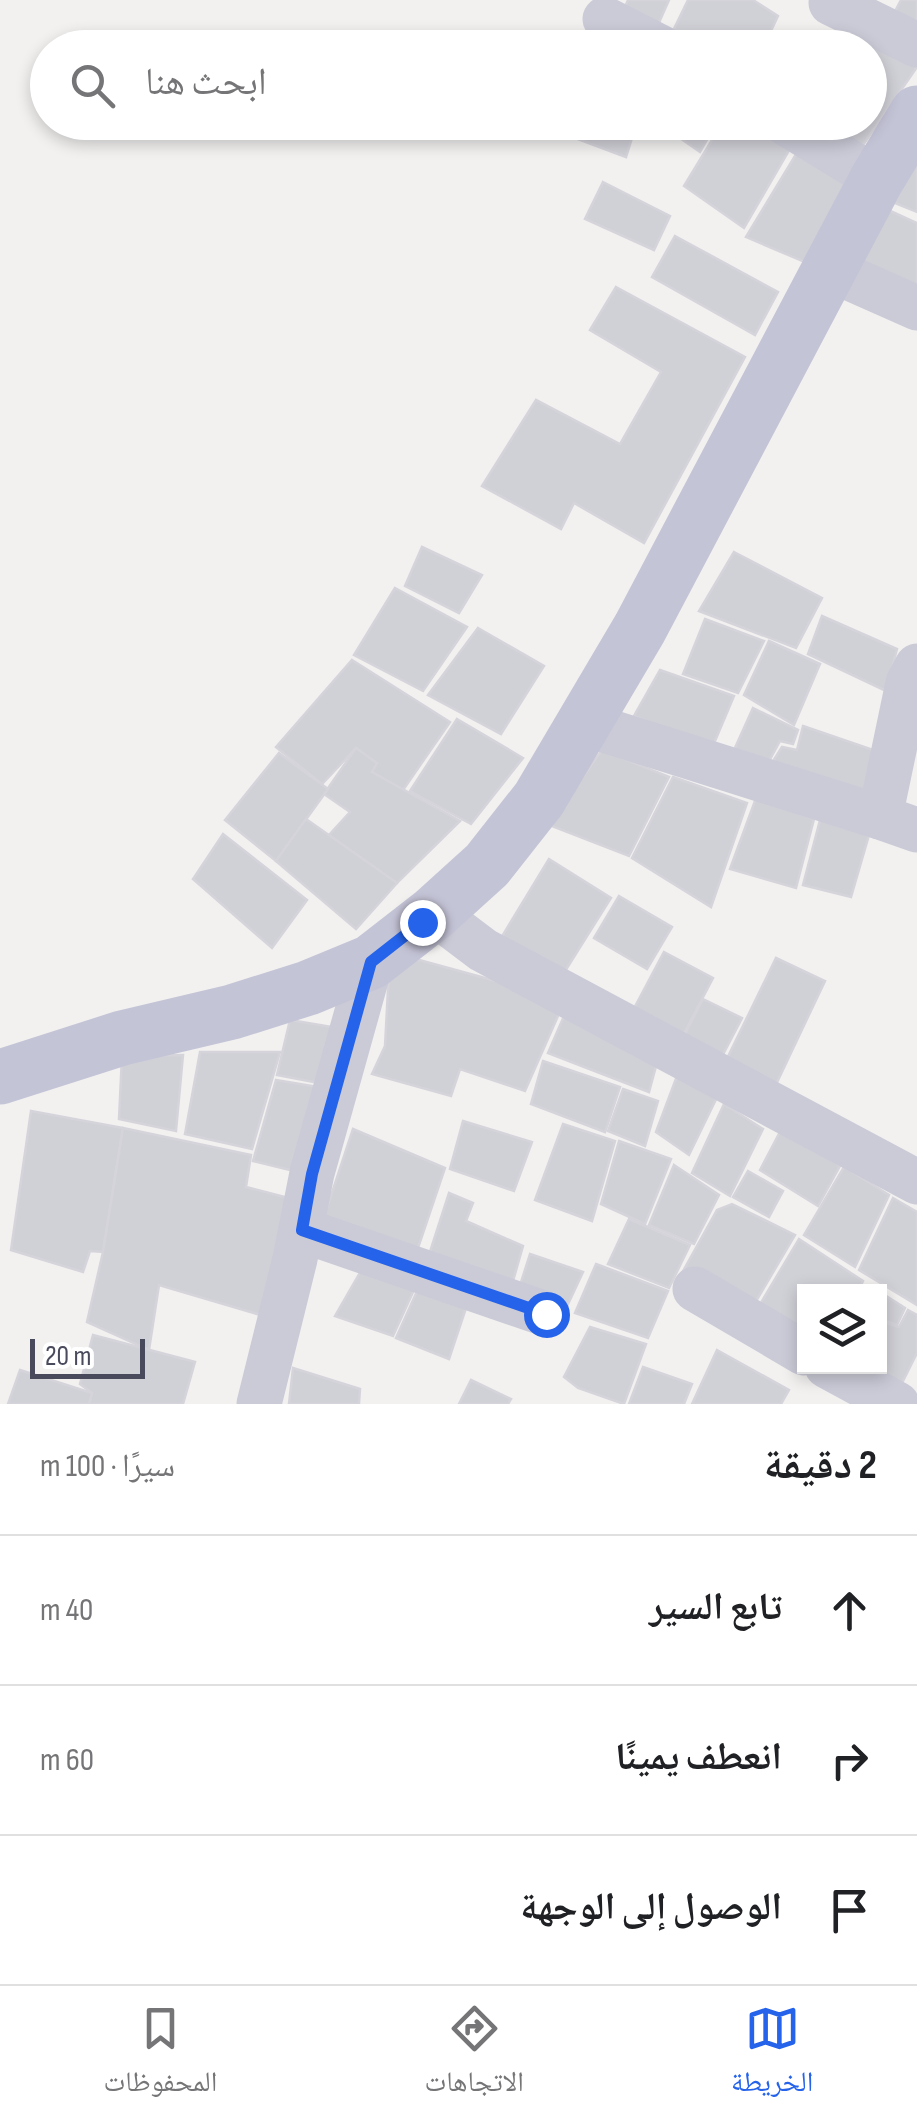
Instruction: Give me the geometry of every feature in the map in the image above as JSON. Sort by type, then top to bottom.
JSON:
[{"type":"street","points":[[831,3],[917,44]]},
{"type":"street","points":[[605,19],[627,30]]},
{"type":"street","points":[[0,1077],[122,1038],[232,1012],[308,988],[371,962],[434,913],[506,844],[540,799],[684,547],[877,179],[917,114]]},
{"type":"street","points":[[813,140],[877,179]]},
{"type":"street","points":[[830,269],[917,308]]},
{"type":"street","points":[[582,723],[898,823],[908,683],[917,666]]},
{"type":"street","points":[[434,913],[483,950],[917,1182]]},
{"type":"street","points":[[259,1404],[312,1174],[371,962]]},
{"type":"street","points":[[302,1230],[546,1314]]},
{"type":"street","points":[[696,1290],[797,1349]]},
{"type":"street","points":[[843,1374],[898,1404]]},
{"type":"building","points":[[628,0],[669,0],[656,30],[648,30],[622,14]]},
{"type":"building","points":[[688,0],[753,0],[778,16],[771,30],[673,30]]},
{"type":"building","points":[[901,0],[917,0],[917,38],[889,23]]},
{"type":"building","points":[[887,48],[917,67],[887,110]]},
{"type":"building","points":[[580,140],[631,140],[626,157]]},
{"type":"building","points":[[683,140],[707,140],[700,152]]},
{"type":"building","points":[[712,140],[780,140],[791,147],[744,228],[684,186]]},
{"type":"building","points":[[824,140],[866,140],[854,158]]},
{"type":"building","points":[[804,141],[853,175],[807,263],[746,237]]},
{"type":"building","points":[[917,153],[917,212],[895,203]]},
{"type":"building","points":[[603,182],[670,216],[654,250],[585,219]]},
{"type":"building","points":[[886,209],[917,223],[917,296],[857,270]]},
{"type":"building","points":[[675,236],[778,292],[755,335],[652,277]]},
{"type":"building","points":[[616,287],[745,357],[644,543],[574,503],[561,529],[482,486],[536,400],[620,444],[661,372],[590,330]]},
{"type":"building","points":[[422,547],[482,575],[459,613],[405,586]]},
{"type":"building","points":[[734,552],[822,598],[796,648],[699,611]]},
{"type":"building","points":[[395,588],[467,627],[423,691],[354,655]]},
{"type":"building","points":[[822,616],[897,649],[886,691],[808,654]]},
{"type":"building","points":[[705,619],[764,641],[738,693],[683,674]]},
{"type":"building","points":[[478,628],[544,666],[501,734],[428,695]]},
{"type":"building","points":[[769,641],[820,664],[794,725],[744,695]]},
{"type":"building","points":[[352,660],[450,722],[403,790],[372,772],[377,763],[356,748],[322,784],[276,747]]},
{"type":"building","points":[[660,670],[734,696],[712,748],[634,716]]},
{"type":"building","points":[[753,708],[798,730],[793,744],[780,741],[768,763],[734,750]]},
{"type":"building","points":[[457,719],[523,758],[471,824],[410,791]]},
{"type":"building","points":[[803,726],[888,755],[874,805],[770,766],[782,747],[797,750]]},
{"type":"building","points":[[356,748],[377,763],[372,772],[460,821],[397,883],[329,835],[350,812],[324,794]]},
{"type":"building","points":[[602,750],[669,777],[629,856],[549,825]]},
{"type":"building","points":[[279,753],[328,789],[276,861],[225,820]]},
{"type":"building","points":[[673,777],[747,803],[711,907],[632,858]]},
{"type":"building","points":[[756,798],[814,819],[796,888],[730,869]]},
{"type":"building","points":[[306,819],[397,883],[356,929],[276,861]]},
{"type":"building","points":[[820,820],[869,835],[851,897],[803,885]]},
{"type":"building","points":[[223,834],[307,900],[272,948],[193,879]]},
{"type":"building","points":[[549,859],[611,898],[562,976],[501,938]]},
{"type":"building","points":[[619,896],[672,927],[647,969],[594,938]]},
{"type":"building","points":[[390,952],[565,1000],[525,1091],[460,1069],[451,1096],[372,1074],[385,1046]]},
{"type":"building","points":[[664,952],[713,978],[679,1043],[630,1016]]},
{"type":"building","points":[[776,958],[825,981],[771,1095],[721,1071]]},
{"type":"building","points":[[703,999],[742,1018],[718,1064],[680,1044]]},
{"type":"building","points":[[571,1000],[659,1055],[649,1092],[548,1053]]},
{"type":"building","points":[[290,1020],[332,1027],[319,1083],[277,1075]]},
{"type":"building","points":[[200,1052],[280,1052],[252,1149],[185,1134]]},
{"type":"building","points":[[183,1055],[176,1131],[119,1119],[122,1056]]},
{"type":"building","points":[[543,1061],[620,1087],[605,1132],[531,1104]]},
{"type":"building","points":[[677,1076],[723,1085],[689,1155],[656,1132]]},
{"type":"building","points":[[276,1080],[318,1087],[294,1171],[253,1161]]},
{"type":"building","points":[[623,1089],[658,1101],[645,1146],[608,1131]]},
{"type":"building","points":[[724,1104],[763,1129],[730,1196],[692,1173]]},
{"type":"building","points":[[31,1111],[123,1128],[103,1252],[90,1251],[83,1272],[11,1250]]},
{"type":"building","points":[[463,1121],[532,1142],[514,1191],[450,1169]]},
{"type":"building","points":[[563,1124],[615,1141],[592,1221],[535,1200]]},
{"type":"building","points":[[123,1128],[251,1155],[246,1187],[300,1201],[274,1319],[159,1285],[149,1350],[87,1322]]},
{"type":"building","points":[[782,1128],[840,1166],[818,1206],[760,1170]]},
{"type":"building","points":[[353,1129],[445,1168],[416,1254],[323,1220]]},
{"type":"building","points":[[619,1141],[671,1159],[645,1224],[601,1204]]},
{"type":"building","points":[[674,1165],[719,1195],[694,1244],[649,1225]]},
{"type":"building","points":[[844,1167],[889,1195],[855,1267],[804,1235]]},
{"type":"building","points":[[748,1171],[783,1191],[769,1217],[733,1197]]},
{"type":"building","points":[[449,1193],[473,1203],[466,1221],[523,1246],[509,1295],[427,1261]]},
{"type":"building","points":[[893,1198],[917,1212],[917,1305],[859,1270]]},
{"type":"building","points":[[732,1204],[795,1235],[755,1303],[682,1273],[717,1210]]},
{"type":"building","points":[[629,1219],[690,1245],[669,1288],[608,1264]]},
{"type":"building","points":[[799,1239],[863,1281],[797,1284],[797,1330],[759,1306]]},
{"type":"building","points":[[530,1254],[583,1272],[563,1315],[516,1298]]},
{"type":"building","points":[[369,1257],[419,1279],[393,1336],[335,1316]]},
{"type":"building","points":[[596,1264],[668,1291],[648,1338],[575,1313]]},
{"type":"building","points":[[422,1280],[470,1296],[449,1359],[396,1338]]},
{"type":"building","points":[[887,1296],[905,1308],[897,1325],[887,1321]]},
{"type":"building","points":[[908,1310],[917,1315],[917,1353],[899,1389],[874,1374],[887,1374],[887,1323],[899,1327]]},
{"type":"building","points":[[590,1327],[646,1344],[624,1404],[578,1388],[564,1377]]},
{"type":"building","points":[[93,1335],[195,1362],[183,1404],[89,1404],[92,1393],[80,1384]]},
{"type":"building","points":[[717,1350],[789,1390],[781,1404],[692,1404]]},
{"type":"building","points":[[643,1367],[692,1384],[684,1404],[629,1404]]},
{"type":"building","points":[[293,1368],[360,1389],[359,1404],[289,1404]]},
{"type":"building","points":[[20,1370],[92,1393],[89,1404],[8,1404]]},
{"type":"building","points":[[471,1380],[511,1399],[508,1404],[459,1404]]},
{"type":"route","points":[[422,922],[371,962],[312,1174],[302,1230],[546,1314]]}]
